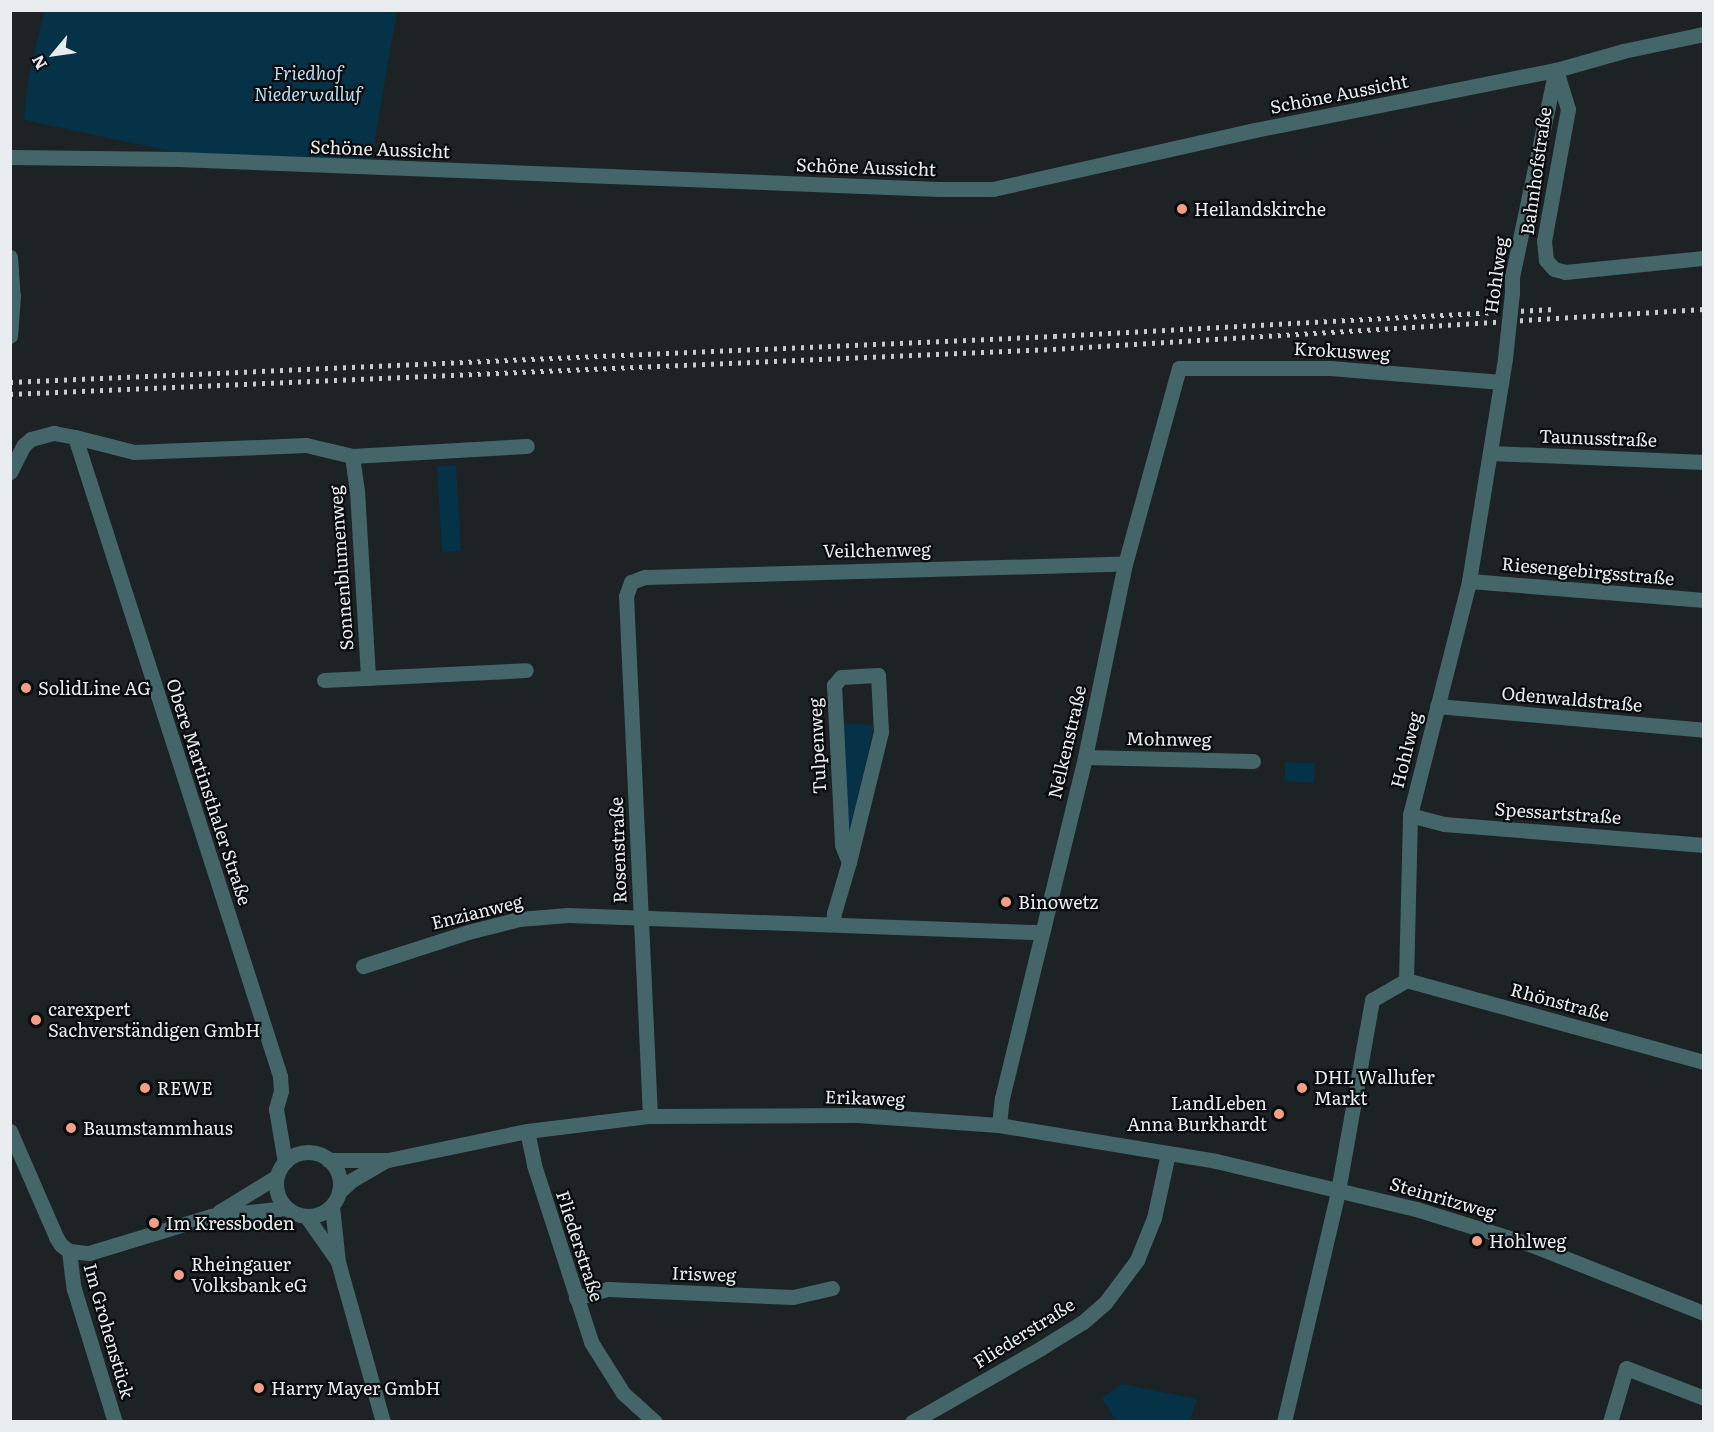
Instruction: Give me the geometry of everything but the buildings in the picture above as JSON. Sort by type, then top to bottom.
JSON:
[{"type":"street","name":"Schöne Aussicht","points":[[10,157],[178,159],[903,188],[993,189],[1255,130],[1556,70],[1623,51],[1704,34]]},
{"type":"street","name":"Bahnhofstraße","points":[[1556,70],[1568,109],[1544,241],[1546,260],[1554,269],[1565,272],[1704,258]]},
{"type":"street","name":"Hohlweg","points":[[1406,980],[1410,815],[1469,581],[1502,382],[1512,277],[1556,70]]},
{"type":"street","points":[[10,258],[13,296],[10,336]]},
{"type":"street","name":"Krokusweg","points":[[1179,368],[1330,368],[1502,382]]},
{"type":"street","name":"Nelkenstraße","points":[[999,1125],[1002,1098],[1085,757],[1125,564],[1179,368]]},
{"type":"street","points":[[10,472],[24,445],[31,439],[54,433],[134,452],[306,445],[352,456],[527,446]]},
{"type":"street","name":"Obere Martinsthaler Straße","points":[[75,437],[280,1076],[281,1090],[276,1108],[285,1161]]},
{"type":"street","name":"Taunusstraße","points":[[1491,453],[1704,462]]},
{"type":"street","name":"Sonnenblumenweg","points":[[352,456],[357,491],[368,678]]},
{"type":"street","name":"Veilchenweg","points":[[631,582],[645,577],[1125,564]]},
{"type":"street","name":"Riesengebirgsstraße","points":[[1469,581],[1704,600]]},
{"type":"street","name":"Rosenstraße","points":[[631,582],[626,596],[650,1116]]},
{"type":"street","points":[[324,680],[525,670]]},
{"type":"street","name":"Tulpenweg","points":[[832,924],[849,862],[881,732],[878,675],[841,677],[834,685],[842,844],[849,862]]},
{"type":"street","name":"Odenwaldstraße","points":[[1437,706],[1704,730]]},
{"type":"street","name":"Mohnweg","points":[[1085,757],[1253,761]]},
{"type":"street","name":"Spessartstraße","points":[[1410,815],[1444,824],[1704,845]]},
{"type":"street","name":"Enzianweg","points":[[363,966],[468,932],[519,919],[570,915],[640,919]]},
{"type":"street","points":[[640,919],[1042,932]]},
{"type":"street","points":[[1284,1422],[1338,1191],[1372,1000],[1406,980]]},
{"type":"street","name":"Rhönstraße","points":[[1406,980],[1704,1062]]},
{"type":"street","name":"Erikaweg","points":[[328,1160],[388,1160],[527,1131],[650,1116],[857,1115],[999,1125],[1114,1142],[1216,1161],[1338,1191]]},
{"type":"street","points":[[10,1131],[56,1237],[69,1251],[89,1253],[211,1216],[286,1208],[306,1216],[320,1214],[335,1199]]},
{"type":"street","name":"Fliederstraße","points":[[527,1131],[534,1165],[591,1342],[623,1393],[654,1422]]},
{"type":"street","points":[[211,1216],[276,1177],[285,1161],[293,1156],[311,1152],[328,1160],[338,1174],[335,1199],[338,1262],[383,1422]]},
{"type":"street","name":"Fliederstraße","points":[[912,1422],[937,1416],[1083,1322],[1105,1303],[1137,1260],[1154,1218],[1168,1153]]},
{"type":"street","name":"Erikaweg","points":[[335,1199],[351,1180],[388,1160]]},
{"type":"street","points":[[276,1177],[277,1194],[286,1208]]},
{"type":"street","name":"Steinritzweg","points":[[1338,1191],[1416,1209],[1532,1245],[1704,1313]]},
{"type":"street","points":[[306,1216],[338,1262]]},
{"type":"street","name":"Im Grohenstück","points":[[69,1251],[74,1289],[115,1422]]},
{"type":"street","name":"Irisweg","points":[[576,1298],[608,1289],[793,1297],[832,1288]]},
{"type":"street","points":[[1610,1422],[1626,1368],[1704,1398]]},
{"type":"green space","name":"Friedhof Niederwalluf","points":[[44,11],[397,11],[371,162],[179,153],[24,120],[28,80]]},
{"type":"green space","points":[[456,465],[461,551],[442,552],[437,466]]},
{"type":"green space","points":[[840,723],[874,725],[848,844]]},
{"type":"green space","points":[[1285,762],[1315,763],[1314,783],[1285,781]]},
{"type":"green space","points":[[1122,1384],[1197,1399],[1190,1421],[1116,1421],[1102,1398]]},
{"type":"railway","points":[[10,382],[1054,336],[1554,309]]},
{"type":"railway","points":[[10,394],[1053,349],[1704,309]]},
{"type":"place","name":"Heilandskirche","points":[[1182,209]]},
{"type":"place","name":"SolidLine AG","points":[[26,688]]},
{"type":"place","name":"Binowetz","points":[[1006,902]]},
{"type":"place","name":"carexpert Sachverständigen GmbH","points":[[36,1020]]},
{"type":"place","name":"REWE","points":[[145,1088]]},
{"type":"place","name":"DHL Wallufer Markt","points":[[1302,1088]]},
{"type":"place","name":"LandLeben Anna Burkhardt","points":[[1279,1114]]},
{"type":"place","name":"Baumstammhaus","points":[[71,1128]]},
{"type":"place","name":"Im Kressboden","points":[[154,1223]]},
{"type":"place","name":"Hohlweg","points":[[1477,1241]]},
{"type":"place","name":"Rheingauer Volksbank eG","points":[[179,1275]]},
{"type":"place","name":"Harry Mayer GmbH","points":[[259,1388]]}]
